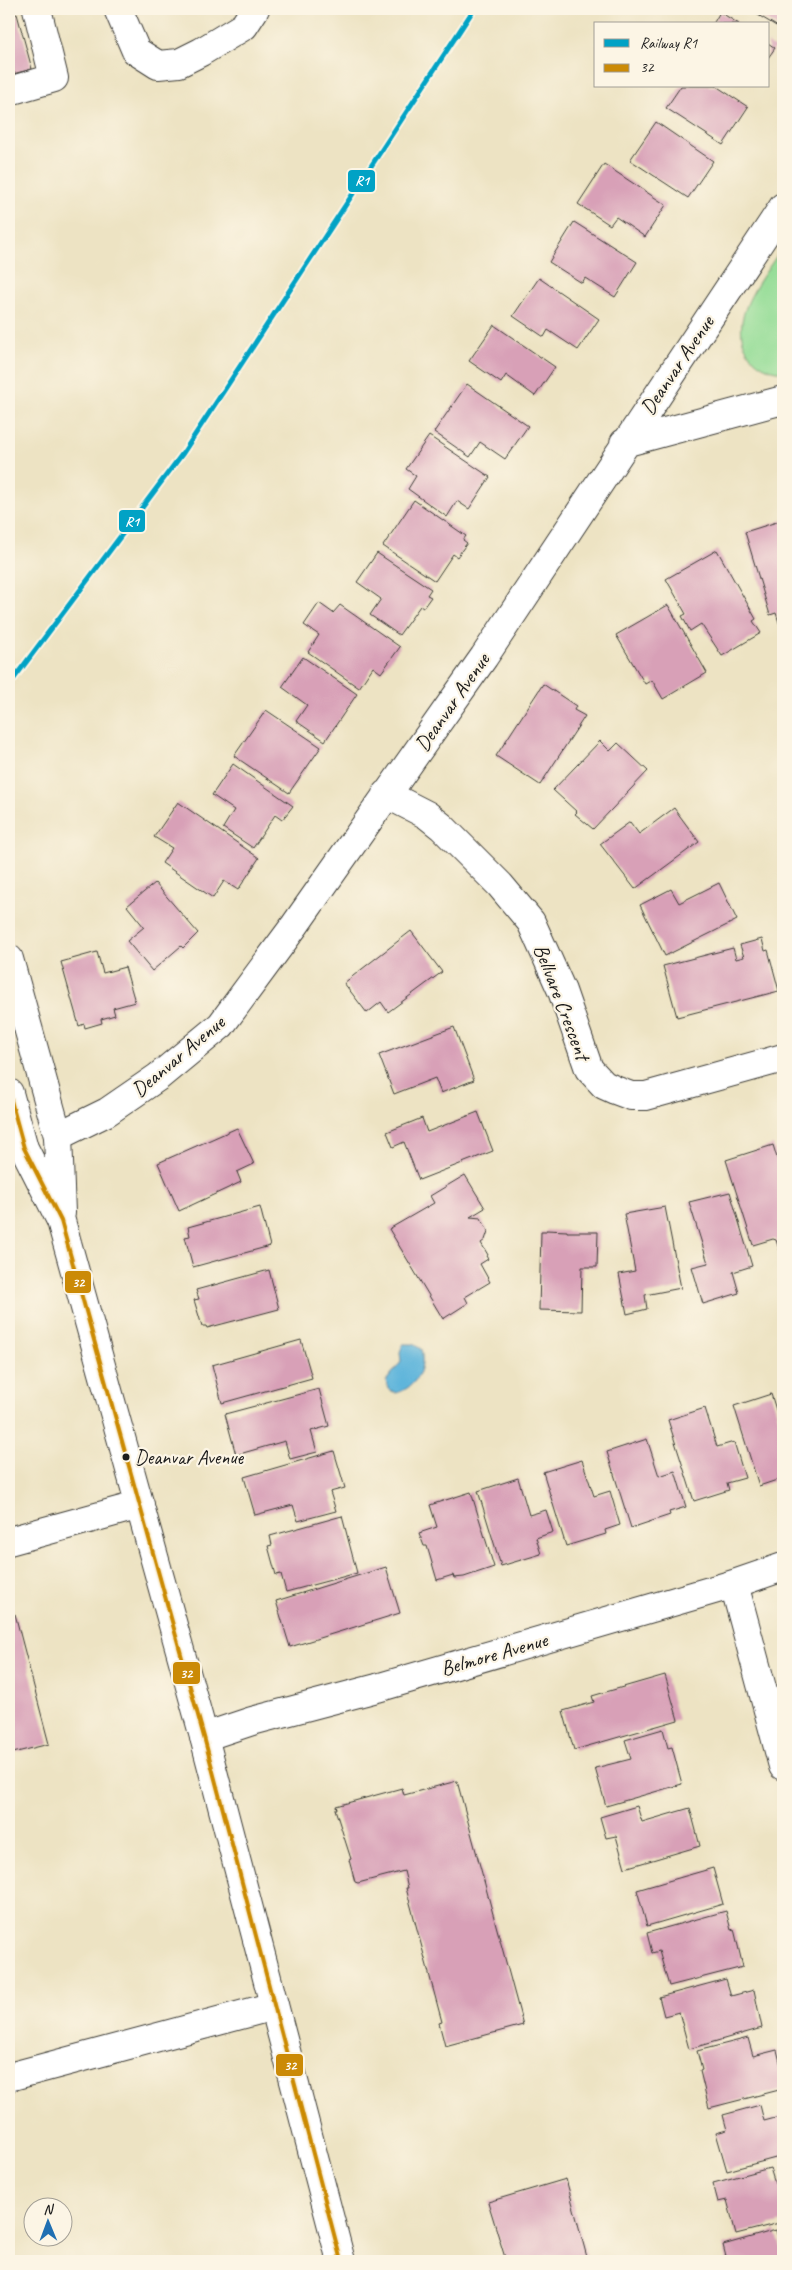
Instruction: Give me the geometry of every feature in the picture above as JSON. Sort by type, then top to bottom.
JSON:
[{"type":"street","points":[[9,91],[54,78],[37,9]]},
{"type":"street","points":[[118,9],[136,51],[158,65],[179,63],[201,52],[244,26],[255,9]]},
{"type":"street","name":"Deanvar Avenue","points":[[58,1136],[107,1112],[158,1077],[221,1025],[295,925],[484,657],[624,443],[783,207]]},
{"type":"street","points":[[624,443],[783,400]]},
{"type":"street","name":"Bellvare Crescent","points":[[386,794],[427,815],[442,827],[500,885],[531,922],[562,991],[589,1069],[604,1085],[631,1096],[646,1096],[783,1058]]},
{"type":"street","points":[[9,958],[58,1136],[61,1221]]},
{"type":"street","points":[[9,1093],[24,1148],[61,1221],[204,1737],[341,2261]]},
{"type":"street","points":[[9,1541],[140,1505]]},
{"type":"street","name":"Belmore Avenue","points":[[204,1737],[252,1721],[394,1683],[734,1584],[783,1567]]},
{"type":"street","points":[[734,1584],[783,1766]]},
{"type":"street","points":[[9,2077],[274,2006]]},
{"type":"green space","points":[[783,246],[783,372],[763,366],[751,357],[742,339],[742,325],[750,297]]},
{"type":"water","points":[[403,1344],[413,1344],[421,1349],[421,1370],[409,1387],[396,1393],[388,1389],[386,1381],[401,1362],[400,1352]]},
{"type":"building","points":[[748,9],[783,9],[783,30]]},
{"type":"building","points":[[9,12],[10,16],[17,14],[32,69],[9,75]]},
{"type":"building","points":[[720,12],[736,22],[714,22]]},
{"type":"building","points":[[770,44],[775,48],[770,55]]},
{"type":"building","points":[[680,88],[719,88],[748,107],[723,145],[666,108]]},
{"type":"building","points":[[656,122],[713,161],[688,198],[630,160]]},
{"type":"building","points":[[604,164],[666,205],[645,237],[616,217],[610,225],[578,204]]},
{"type":"building","points":[[574,222],[637,262],[615,297],[585,278],[582,283],[549,262]]},
{"type":"building","points":[[539,278],[599,319],[578,350],[548,330],[544,337],[513,316]]},
{"type":"building","points":[[494,325],[555,367],[535,396],[506,375],[501,383],[469,361]]},
{"type":"building","points":[[467,384],[528,426],[505,459],[480,442],[470,457],[434,432]]},
{"type":"building","points":[[429,436],[490,477],[469,509],[457,501],[447,517],[408,489],[416,476],[406,469]]},
{"type":"building","points":[[414,500],[466,536],[463,540],[467,543],[457,557],[453,554],[435,581],[383,546]]},
{"type":"building","points":[[783,520],[782,632],[776,613],[770,615],[745,532]]},
{"type":"building","points":[[717,550],[756,619],[753,621],[761,633],[722,656],[701,624],[690,631],[682,616],[686,614],[666,579]]},
{"type":"building","points":[[377,553],[431,589],[427,595],[431,597],[423,608],[420,606],[399,635],[370,615],[381,599],[357,582]]},
{"type":"building","points":[[319,603],[333,613],[340,605],[400,647],[381,673],[373,667],[359,688],[308,652],[319,635],[304,625]]},
{"type":"building","points":[[668,605],[707,673],[663,699],[652,680],[645,684],[616,635]]},
{"type":"building","points":[[303,657],[357,694],[325,741],[296,721],[307,705],[282,687]]},
{"type":"building","points":[[543,684],[576,706],[574,710],[585,716],[540,785],[496,756]]},
{"type":"building","points":[[266,710],[321,747],[289,793],[234,756]]},
{"type":"building","points":[[600,741],[610,751],[618,743],[648,771],[593,829],[575,814],[577,812],[553,790]]},
{"type":"building","points":[[233,764],[293,806],[282,820],[275,815],[253,848],[223,828],[234,810],[212,795]]},
{"type":"building","points":[[178,802],[259,858],[238,890],[224,881],[213,898],[162,863],[172,848],[154,837]]},
{"type":"building","points":[[674,808],[699,842],[635,889],[600,844],[630,822],[639,834]]},
{"type":"building","points":[[155,883],[198,933],[183,948],[181,946],[152,971],[127,941],[144,927],[127,906]]},
{"type":"building","points":[[719,883],[737,920],[665,956],[640,905],[671,889],[679,903]]},
{"type":"building","points":[[411,931],[442,972],[388,1012],[381,1002],[367,1013],[344,983]]},
{"type":"building","points":[[762,939],[765,951],[768,950],[779,991],[677,1017],[663,966],[733,948],[736,959],[744,957],[740,945]]},
{"type":"building","points":[[97,952],[103,973],[125,967],[135,1002],[113,1008],[115,1015],[101,1019],[102,1023],[85,1028],[84,1024],[79,1026],[61,962]]},
{"type":"building","points":[[454,1027],[474,1080],[441,1093],[435,1078],[394,1094],[379,1055]]},
{"type":"building","points":[[478,1112],[493,1151],[419,1180],[404,1142],[393,1147],[387,1132],[422,1118],[427,1132]]},
{"type":"building","points":[[237,1128],[254,1164],[237,1172],[241,1182],[179,1211],[158,1163]]},
{"type":"building","points":[[773,1145],[783,1177],[783,1261],[776,1240],[773,1239],[753,1245],[726,1160]]},
{"type":"building","points":[[465,1175],[485,1208],[470,1217],[481,1218],[488,1231],[485,1240],[481,1243],[488,1255],[486,1256],[488,1259],[480,1264],[490,1282],[465,1297],[468,1303],[443,1319],[389,1229],[434,1203],[430,1196]]},
{"type":"building","points":[[730,1192],[752,1266],[733,1272],[739,1293],[703,1304],[692,1267],[708,1263],[689,1202]]},
{"type":"building","points":[[260,1207],[270,1246],[193,1267],[185,1237],[190,1236],[188,1227]]},
{"type":"building","points":[[665,1207],[681,1288],[645,1295],[647,1309],[627,1314],[619,1274],[635,1271],[624,1214]]},
{"type":"building","points":[[546,1230],[598,1232],[597,1267],[582,1267],[581,1311],[539,1310],[541,1232],[546,1232]]},
{"type":"building","points":[[269,1270],[279,1309],[207,1328],[202,1326],[194,1300],[199,1299],[196,1290]]},
{"type":"building","points":[[301,1340],[312,1378],[222,1403],[212,1365]]},
{"type":"building","points":[[319,1389],[329,1426],[311,1431],[317,1452],[290,1459],[285,1441],[236,1455],[225,1414]]},
{"type":"building","points":[[771,1394],[783,1432],[783,1478],[759,1486],[734,1406]]},
{"type":"building","points":[[705,1408],[717,1447],[734,1442],[745,1478],[727,1483],[729,1490],[694,1501],[668,1420]]},
{"type":"building","points":[[647,1439],[659,1476],[675,1471],[686,1507],[669,1512],[670,1515],[631,1528],[607,1452]]},
{"type":"building","points":[[334,1451],[345,1488],[330,1492],[336,1511],[298,1521],[293,1505],[255,1515],[244,1477]]},
{"type":"building","points":[[582,1460],[594,1496],[610,1491],[620,1525],[605,1530],[606,1534],[566,1546],[543,1472]]},
{"type":"building","points":[[518,1478],[529,1515],[546,1510],[553,1532],[536,1538],[541,1554],[501,1566],[478,1491]]},
{"type":"building","points":[[471,1492],[494,1567],[464,1577],[454,1578],[453,1575],[437,1580],[427,1546],[424,1546],[419,1533],[437,1527],[430,1505]]},
{"type":"building","points":[[342,1516],[357,1573],[286,1592],[281,1574],[276,1575],[268,1546],[272,1545],[270,1536]]},
{"type":"building","points":[[386,1567],[400,1613],[290,1647],[276,1601]]},
{"type":"building","points":[[15,1614],[49,1744],[9,1754],[9,1616]]},
{"type":"building","points":[[665,1675],[678,1720],[574,1750],[563,1711],[594,1702],[592,1696]]},
{"type":"building","points":[[663,1729],[668,1748],[672,1747],[682,1784],[606,1806],[595,1768],[631,1759],[625,1740]]},
{"type":"building","points":[[457,1781],[523,2025],[445,2046],[439,2023],[442,2022],[406,1888],[408,1888],[404,1871],[358,1883],[355,1882],[349,1860],[351,1859],[335,1809],[337,1809],[336,1806],[402,1788],[404,1795]]},
{"type":"building","points":[[637,1806],[642,1822],[690,1808],[700,1846],[625,1868],[616,1836],[606,1838],[600,1817]]},
{"type":"building","points":[[713,1868],[723,1904],[647,1926],[637,1890]]},
{"type":"building","points":[[726,1911],[731,1930],[734,1929],[743,1967],[669,1986],[659,1951],[652,1953],[647,1933]]},
{"type":"building","points":[[726,1979],[731,1996],[754,1990],[762,2028],[689,2049],[679,2012],[664,2016],[659,1997]]},
{"type":"building","points":[[748,2038],[753,2056],[777,2050],[782,2070],[780,2070],[783,2089],[709,2108],[697,2051]]},
{"type":"building","points":[[760,2105],[764,2121],[783,2116],[783,2156],[727,2171],[716,2133],[727,2130],[723,2115]]},
{"type":"building","points":[[770,2168],[775,2184],[783,2182],[783,2222],[736,2234],[727,2200],[718,2202],[713,2183]]},
{"type":"building","points":[[566,2179],[588,2261],[506,2261],[488,2202]]},
{"type":"building","points":[[776,2230],[781,2248],[783,2248],[783,2261],[727,2261],[723,2245]]},
{"type":"rail line","name":"R1","points":[[9,685],[183,453],[474,9]]},
{"type":"transit line","name":"32","points":[[9,1093],[24,1148],[61,1221],[204,1737],[341,2261]]},
{"type":"place","name":"Deanvar Avenue","points":[[126,1457]]}]
